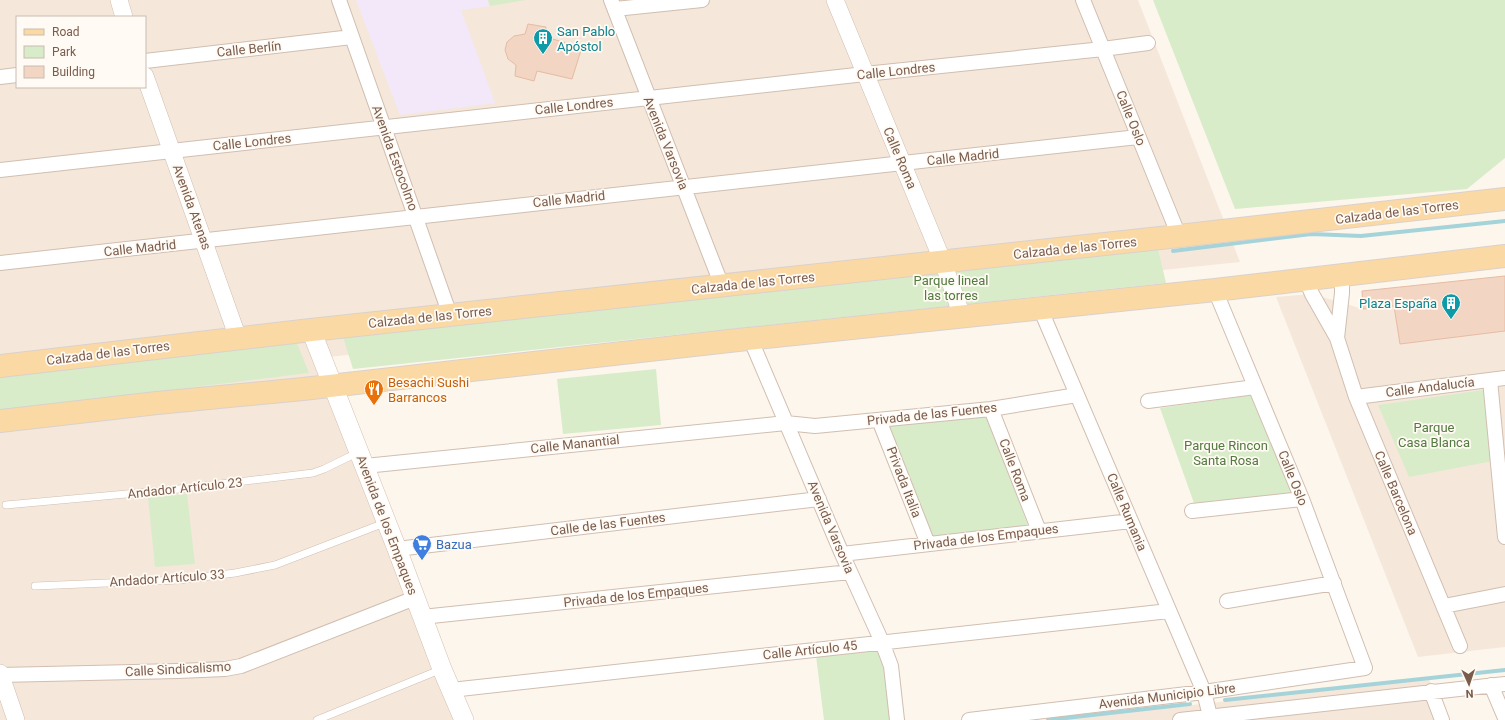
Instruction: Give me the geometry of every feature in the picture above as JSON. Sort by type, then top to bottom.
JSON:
[{"type":"main road","points":[[1477,202],[1505,185]]},
{"type":"main road","name":"Calzada de las Torres","points":[[0,366],[238,338],[943,262],[1505,199]]},
{"type":"main road","points":[[0,421],[750,338],[1215,290],[1505,256]]},
{"type":"main road","name":"Avenida de los Empaques","points":[[311,330],[387,522],[442,669],[464,720]]},
{"type":"street","points":[[118,0],[124,16]]},
{"type":"street","name":"Avenida Estocolmo","points":[[339,0],[450,315]]},
{"type":"street","points":[[613,5],[702,0]]},
{"type":"street","name":"Calle Roma","points":[[835,0],[943,262],[962,316]]},
{"type":"street","name":"Calle Oslo","points":[[1083,0],[1179,236]]},
{"type":"street","name":"Avenida Varsovia","points":[[613,5],[722,286]]},
{"type":"street","name":"Calle Berlín","points":[[146,61],[352,37]]},
{"type":"street","name":"Calle Londres","points":[[0,170],[1148,43]]},
{"type":"street","points":[[0,77],[16,75]]},
{"type":"street","name":"Avenida Atenas","points":[[146,79],[238,338]]},
{"type":"street","name":"Calle Madrid","points":[[0,263],[684,186],[902,164],[1138,137]]},
{"type":"street","name":"Calle Barcelona","points":[[1337,338],[1342,293],[1342,275]]},
{"type":"street","name":"Calle Barcelona","points":[[1306,280],[1312,294],[1337,338],[1356,397],[1460,646]]},
{"type":"street","name":"Calle Oslo","points":[[1215,290],[1302,499],[1365,668]]},
{"type":"street","name":"Calle Rumania","points":[[1040,308],[1204,692],[1210,718]]},
{"type":"street","name":"Avenida Varsovia","points":[[750,338],[842,554],[882,642],[891,666],[897,720]]},
{"type":"street","name":"Calle Andalucía","points":[[1356,397],[1505,378]]},
{"type":"street","points":[[1490,380],[1505,537]]},
{"type":"street","points":[[1148,401],[1255,388]]},
{"type":"street","name":"Privada de las Fuentes","points":[[786,423],[815,426],[880,420],[991,409],[1077,395]]},
{"type":"street","name":"Calle Roma","points":[[991,409],[1039,531]]},
{"type":"street","name":"Privada Italia","points":[[880,420],[928,544]]},
{"type":"street","name":"Calle Manantial","points":[[362,459],[786,423]]},
{"type":"street","name":"Calle de las Fuentes","points":[[397,549],[819,499]]},
{"type":"street","points":[[1192,511],[1302,499]]},
{"type":"street","name":"Privada de los Empaques","points":[[842,554],[1131,521]]},
{"type":"street","name":"Privada de los Empaques","points":[[422,617],[850,572]]},
{"type":"street","points":[[1227,601],[1334,583]]},
{"type":"street","points":[[1444,606],[1505,594]]},
{"type":"street","name":"Calle Sindicalismo","points":[[0,674],[225,669],[241,666],[415,598]]},
{"type":"street","name":"Calle Artículo 45","points":[[451,690],[1169,611]]},
{"type":"street","name":"Avenida Municipio Libre","points":[[969,720],[1204,692],[1365,668]]},
{"type":"street","points":[[0,674],[16,720]]},
{"type":"street","name":"Avenida Municipio Libre","points":[[1180,720],[1210,718],[1430,691],[1505,684]]},
{"type":"street","points":[[1491,685],[1505,718]]},
{"type":"street","points":[[1430,691],[1442,720]]},
{"type":"lane","name":"Andador Artículo 23","points":[[6,505],[170,490],[313,473],[362,459]]},
{"type":"lane","name":"Andador Artículo 33","points":[[35,586],[179,580],[235,573],[275,565],[387,522]]},
{"type":"lane","points":[[322,719],[442,669]]},
{"type":"shaded area","points":[[0,0],[1138,0],[1240,262],[328,357],[470,720],[0,720]]},
{"type":"shaded area","points":[[356,0],[488,0],[490,6],[461,10],[495,103],[400,115]]},
{"type":"shaded area","points":[[1312,294],[1363,309],[1394,306],[1400,344],[1505,331],[1505,647],[1418,657],[1276,297]]},
{"type":"shaded area","points":[[1429,679],[1445,720],[1056,720]]},
{"type":"green space","points":[[488,0],[526,0],[490,6]]},
{"type":"green space","points":[[1153,0],[1505,0],[1505,158],[1467,189],[1235,209]]},
{"type":"green space","name":"Parque lineal las torres","points":[[1158,249],[1166,283],[353,369],[343,337],[953,269]]},
{"type":"green space","points":[[295,338],[309,373],[0,411],[0,371]]},
{"type":"green space","points":[[656,369],[661,425],[563,434],[557,379]]},
{"type":"green space","name":"Parque Casa Blanca","points":[[1490,389],[1493,461],[1409,477],[1378,405]]},
{"type":"green space","name":"Parque Rincon Santa Rosa","points":[[1252,395],[1292,493],[1194,503],[1160,408]]},
{"type":"green space","points":[[987,415],[1030,531],[932,541],[888,424]]},
{"type":"green space","points":[[187,494],[195,564],[155,567],[148,497]]},
{"type":"green space","points":[[880,649],[888,674],[893,720],[824,720],[816,656]]},
{"type":"building","name":"San Pablo Apóstol","points":[[528,24],[546,27],[545,37],[582,47],[572,79],[537,71],[534,81],[515,76],[516,65],[508,59],[505,50],[507,42],[514,36],[525,34]]},
{"type":"building","name":"Plaza España","points":[[1505,276],[1505,331],[1400,344],[1394,306],[1363,309],[1362,291]]},
{"type":"waterway","points":[[1173,251],[1311,234],[1361,236],[1505,221]]},
{"type":"waterway","points":[[1225,700],[1505,670]]},
{"type":"waterway","points":[[1048,720],[1190,704]]},
{"type":"place","name":"San Pablo Apóstol","points":[[543,55]]},
{"type":"place","name":"Plaza España","points":[[1451,320]]},
{"type":"place","name":"Besachi Sushi Barrancos","points":[[374,406]]},
{"type":"place","name":"Bazua","points":[[422,561]]}]
